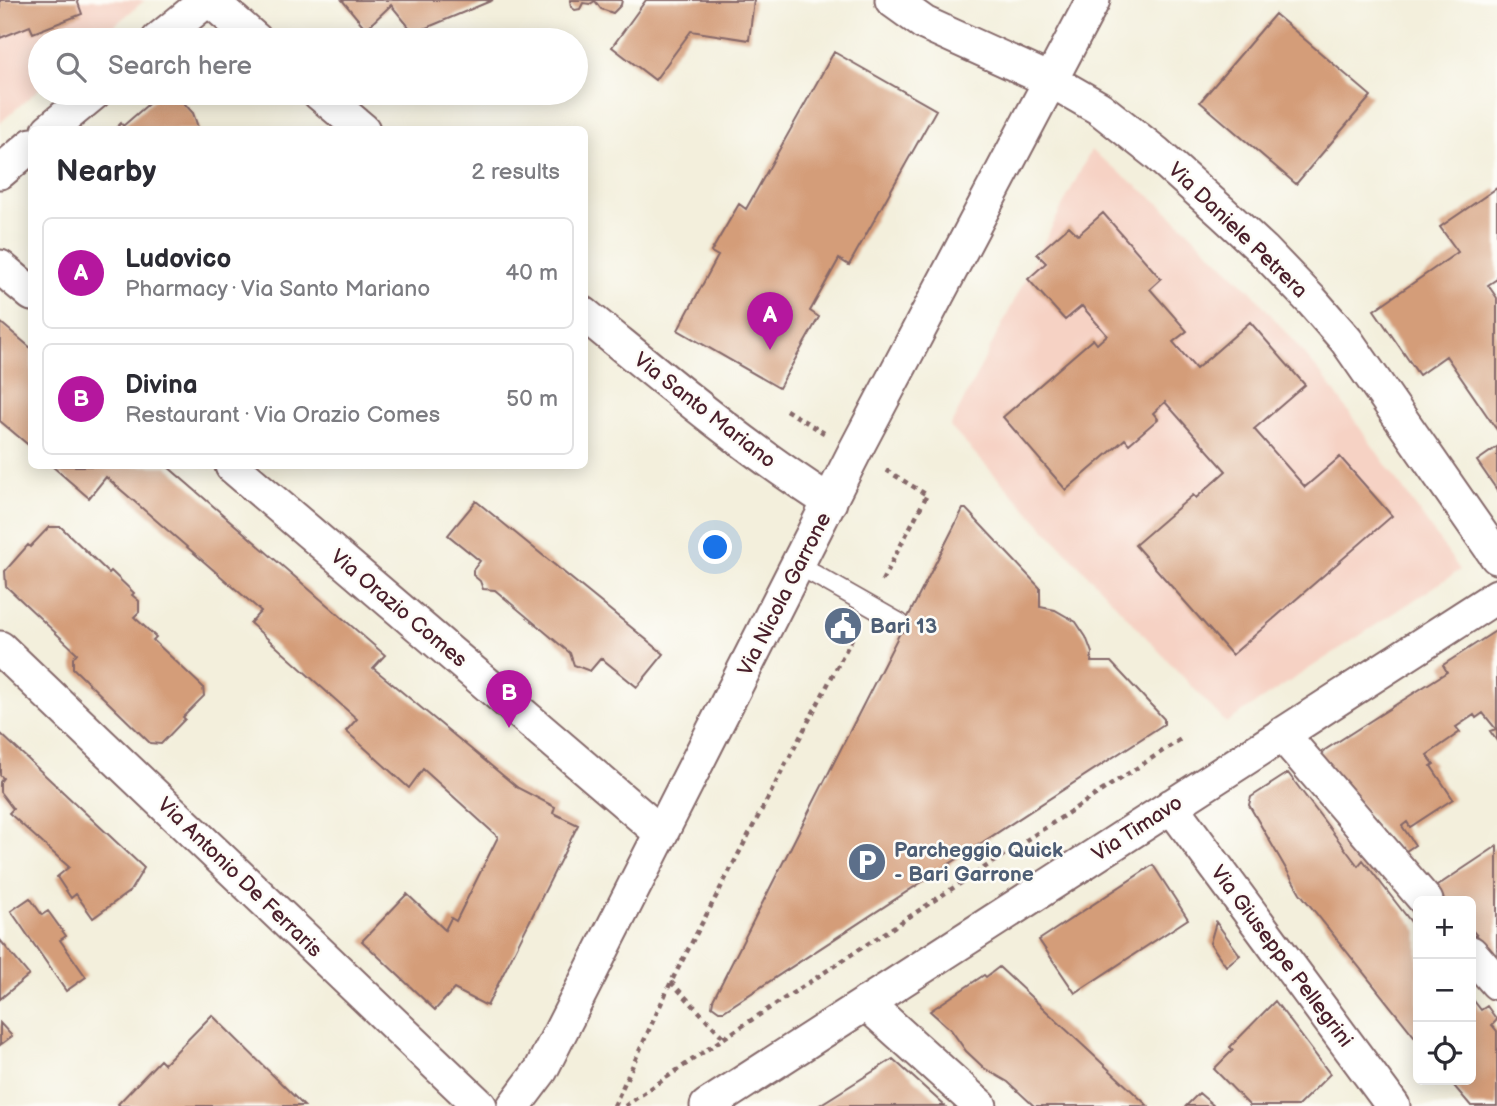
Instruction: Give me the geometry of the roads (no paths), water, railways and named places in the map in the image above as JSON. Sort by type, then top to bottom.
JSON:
[{"type":"street","points":[[173,28],[209,0],[242,28]]},
{"type":"street","name":"Via Daniele Petrera","points":[[892,0],[924,23],[1052,80],[1099,108],[1156,153],[1262,250],[1346,340],[1497,556]]},
{"type":"street","name":"Via Nicola Garrone","points":[[514,1106],[541,1070],[855,451],[1094,0]]},
{"type":"street","points":[[54,126],[79,105]]},
{"type":"street","points":[[333,105],[358,126]]},
{"type":"street","points":[[0,172],[28,148]]},
{"type":"street","points":[[0,268],[28,291]]},
{"type":"street","name":"Via Santo Mariano","points":[[588,317],[722,427],[830,502]]},
{"type":"street","name":"Via Orazio Comes","points":[[236,469],[661,833]]},
{"type":"street","name":"Via Timavo","points":[[707,1106],[1497,596]]},
{"type":"street","name":"Via Antonio De Ferraris","points":[[0,648],[480,1106]]},
{"type":"street","points":[[1282,734],[1422,896]]},
{"type":"street","name":"Via Giuseppe Pellegrini","points":[[1171,806],[1393,1106]]},
{"type":"street","points":[[1476,959],[1497,983]]},
{"type":"street","points":[[866,1003],[980,1106]]},
{"type":"lane","points":[[798,565],[900,623]]},
{"type":"place","name":"Ludovico","points":[[770,350]]},
{"type":"place","name":"Bari 13","points":[[843,626]]},
{"type":"place","name":"Divina","points":[[509,728]]},
{"type":"place","name":"Parcheggio Quick - Bari Garrone","points":[[867,862]]}]
